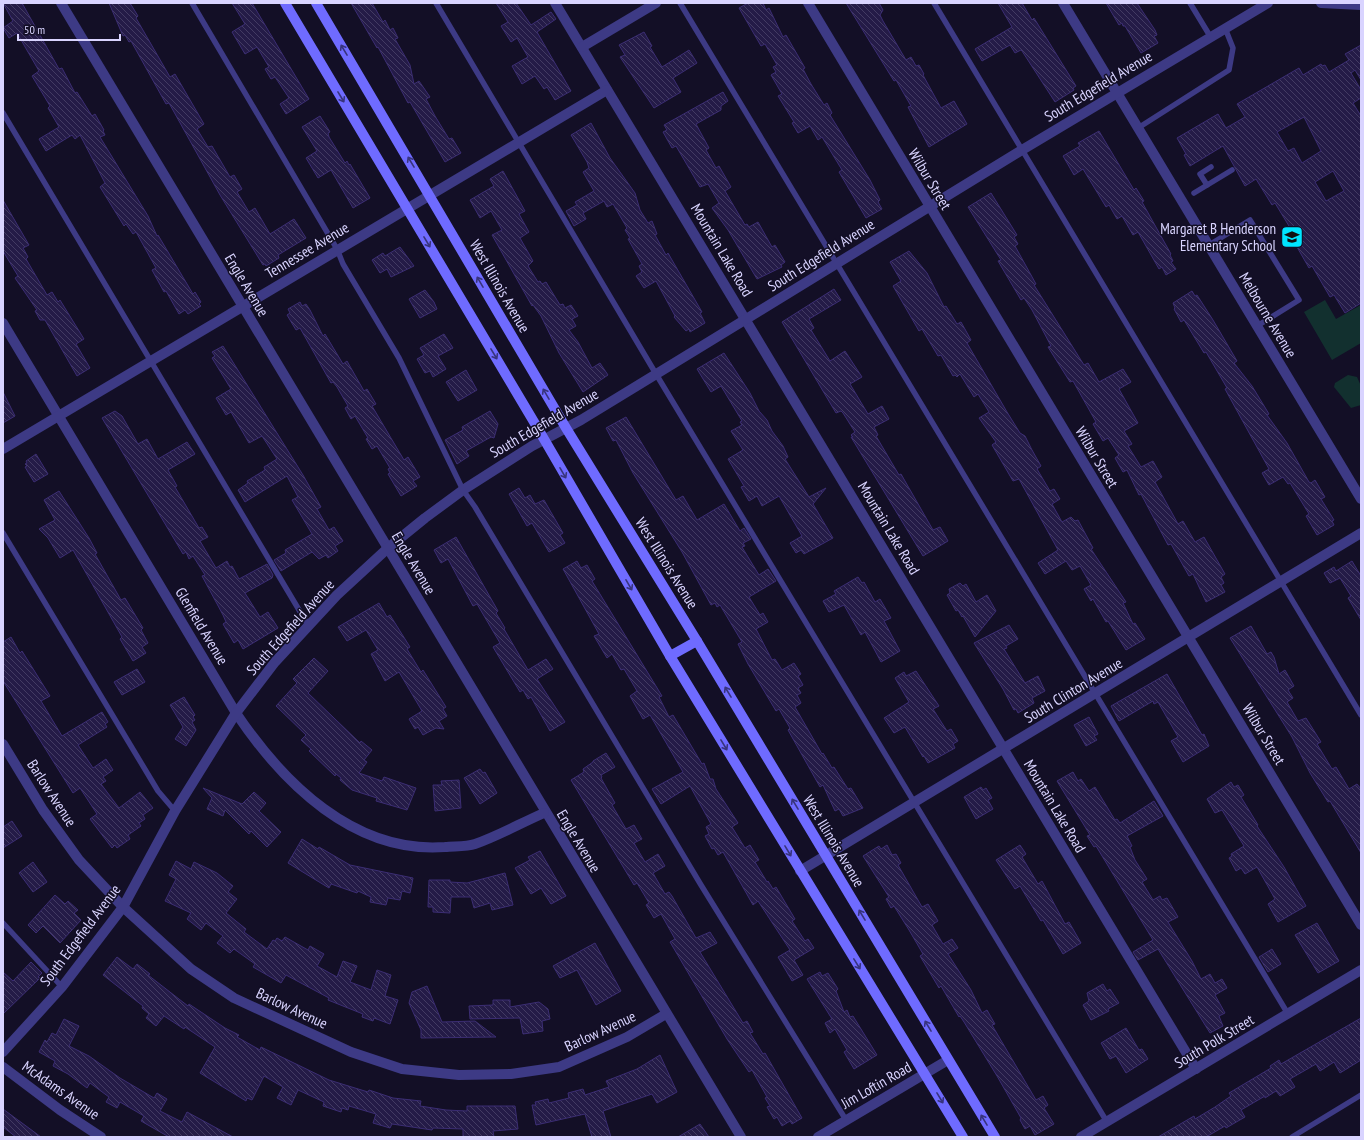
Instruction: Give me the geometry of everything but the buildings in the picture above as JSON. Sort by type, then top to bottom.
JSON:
[{"type":"main road","points":[[285,3],[408,208],[670,656],[963,1137]]},
{"type":"main road","name":"West Illinois Avenue","points":[[316,3],[566,428],[697,641],[995,1137]]},
{"type":"main road","points":[[670,656],[697,641]]},
{"type":"street","name":"Engle Avenue","points":[[61,3],[242,307],[388,548],[544,813],[741,1137]]},
{"type":"street","name":"Mountain Lake Road","points":[[555,3],[1196,1069]]},
{"type":"street","points":[[582,48],[656,3]]},
{"type":"street","name":"Wilbur Street","points":[[808,3],[1361,925]]},
{"type":"street","name":"Melbourne Avenue","points":[[1063,3],[1361,499]]},
{"type":"street","name":"South Edgefield Avenue","points":[[3,1052],[62,987],[123,907],[175,811],[236,713],[275,662],[308,625],[336,595],[388,548],[463,490],[544,439],[566,428],[656,374],[1117,92],[1268,3]]},
{"type":"street","points":[[1321,3],[1361,5]]},
{"type":"street","name":"Tennessee Avenue","points":[[3,449],[607,90]]},
{"type":"street","name":"Glenfield Avenue","points":[[3,323],[236,713],[256,743],[279,770],[304,793],[328,812],[353,826],[388,840],[422,849],[474,845],[544,813]]},
{"type":"street","name":"South Clinton Avenue","points":[[800,871],[1361,533]]},
{"type":"street","name":"Barlow Avenue","points":[[3,744],[43,810],[79,860],[123,907],[191,969],[234,998],[351,1052],[402,1069],[459,1075],[511,1074],[559,1067],[627,1037],[666,1014]]},
{"type":"street","name":"South Polk Street","points":[[1081,1137],[1361,970]]},
{"type":"street","name":"Jim Loftin Road","points":[[818,1137],[948,1060]]},
{"type":"street","name":"McAdams Avenue","points":[[3,1067],[60,1110],[101,1137]]},
{"type":"lane","points":[[192,3],[338,249],[343,264],[399,358],[463,490],[479,514],[697,879],[846,1120]]},
{"type":"lane","points":[[436,3],[520,142],[656,374],[916,802],[1107,1122]]},
{"type":"lane","points":[[680,3],[1288,1014]]},
{"type":"lane","points":[[934,3],[1361,715]]},
{"type":"lane","points":[[1190,3],[1210,36]]},
{"type":"lane","points":[[1138,128],[1229,70],[1233,48],[1225,28]]},
{"type":"lane","points":[[3,113],[308,625]]},
{"type":"lane","points":[[1207,185],[1200,174],[1212,167]]},
{"type":"lane","points":[[1194,193],[1232,170]]},
{"type":"lane","points":[[1209,246],[1250,220],[1298,300],[1257,326]]},
{"type":"lane","points":[[3,533],[158,791],[175,811]]},
{"type":"lane","points":[[3,923],[62,987]]},
{"type":"lane","points":[[1292,1137],[1361,1095]]},
{"type":"green space","points":[[1325,300],[1336,319],[1361,305],[1361,343],[1332,360],[1304,312]]},
{"type":"green space","points":[[1348,375],[1357,377],[1361,386],[1361,405],[1351,408],[1334,387],[1335,383]]},
{"type":"place","name":"Margaret B Henderson Elementary School","points":[[1292,237]]}]
